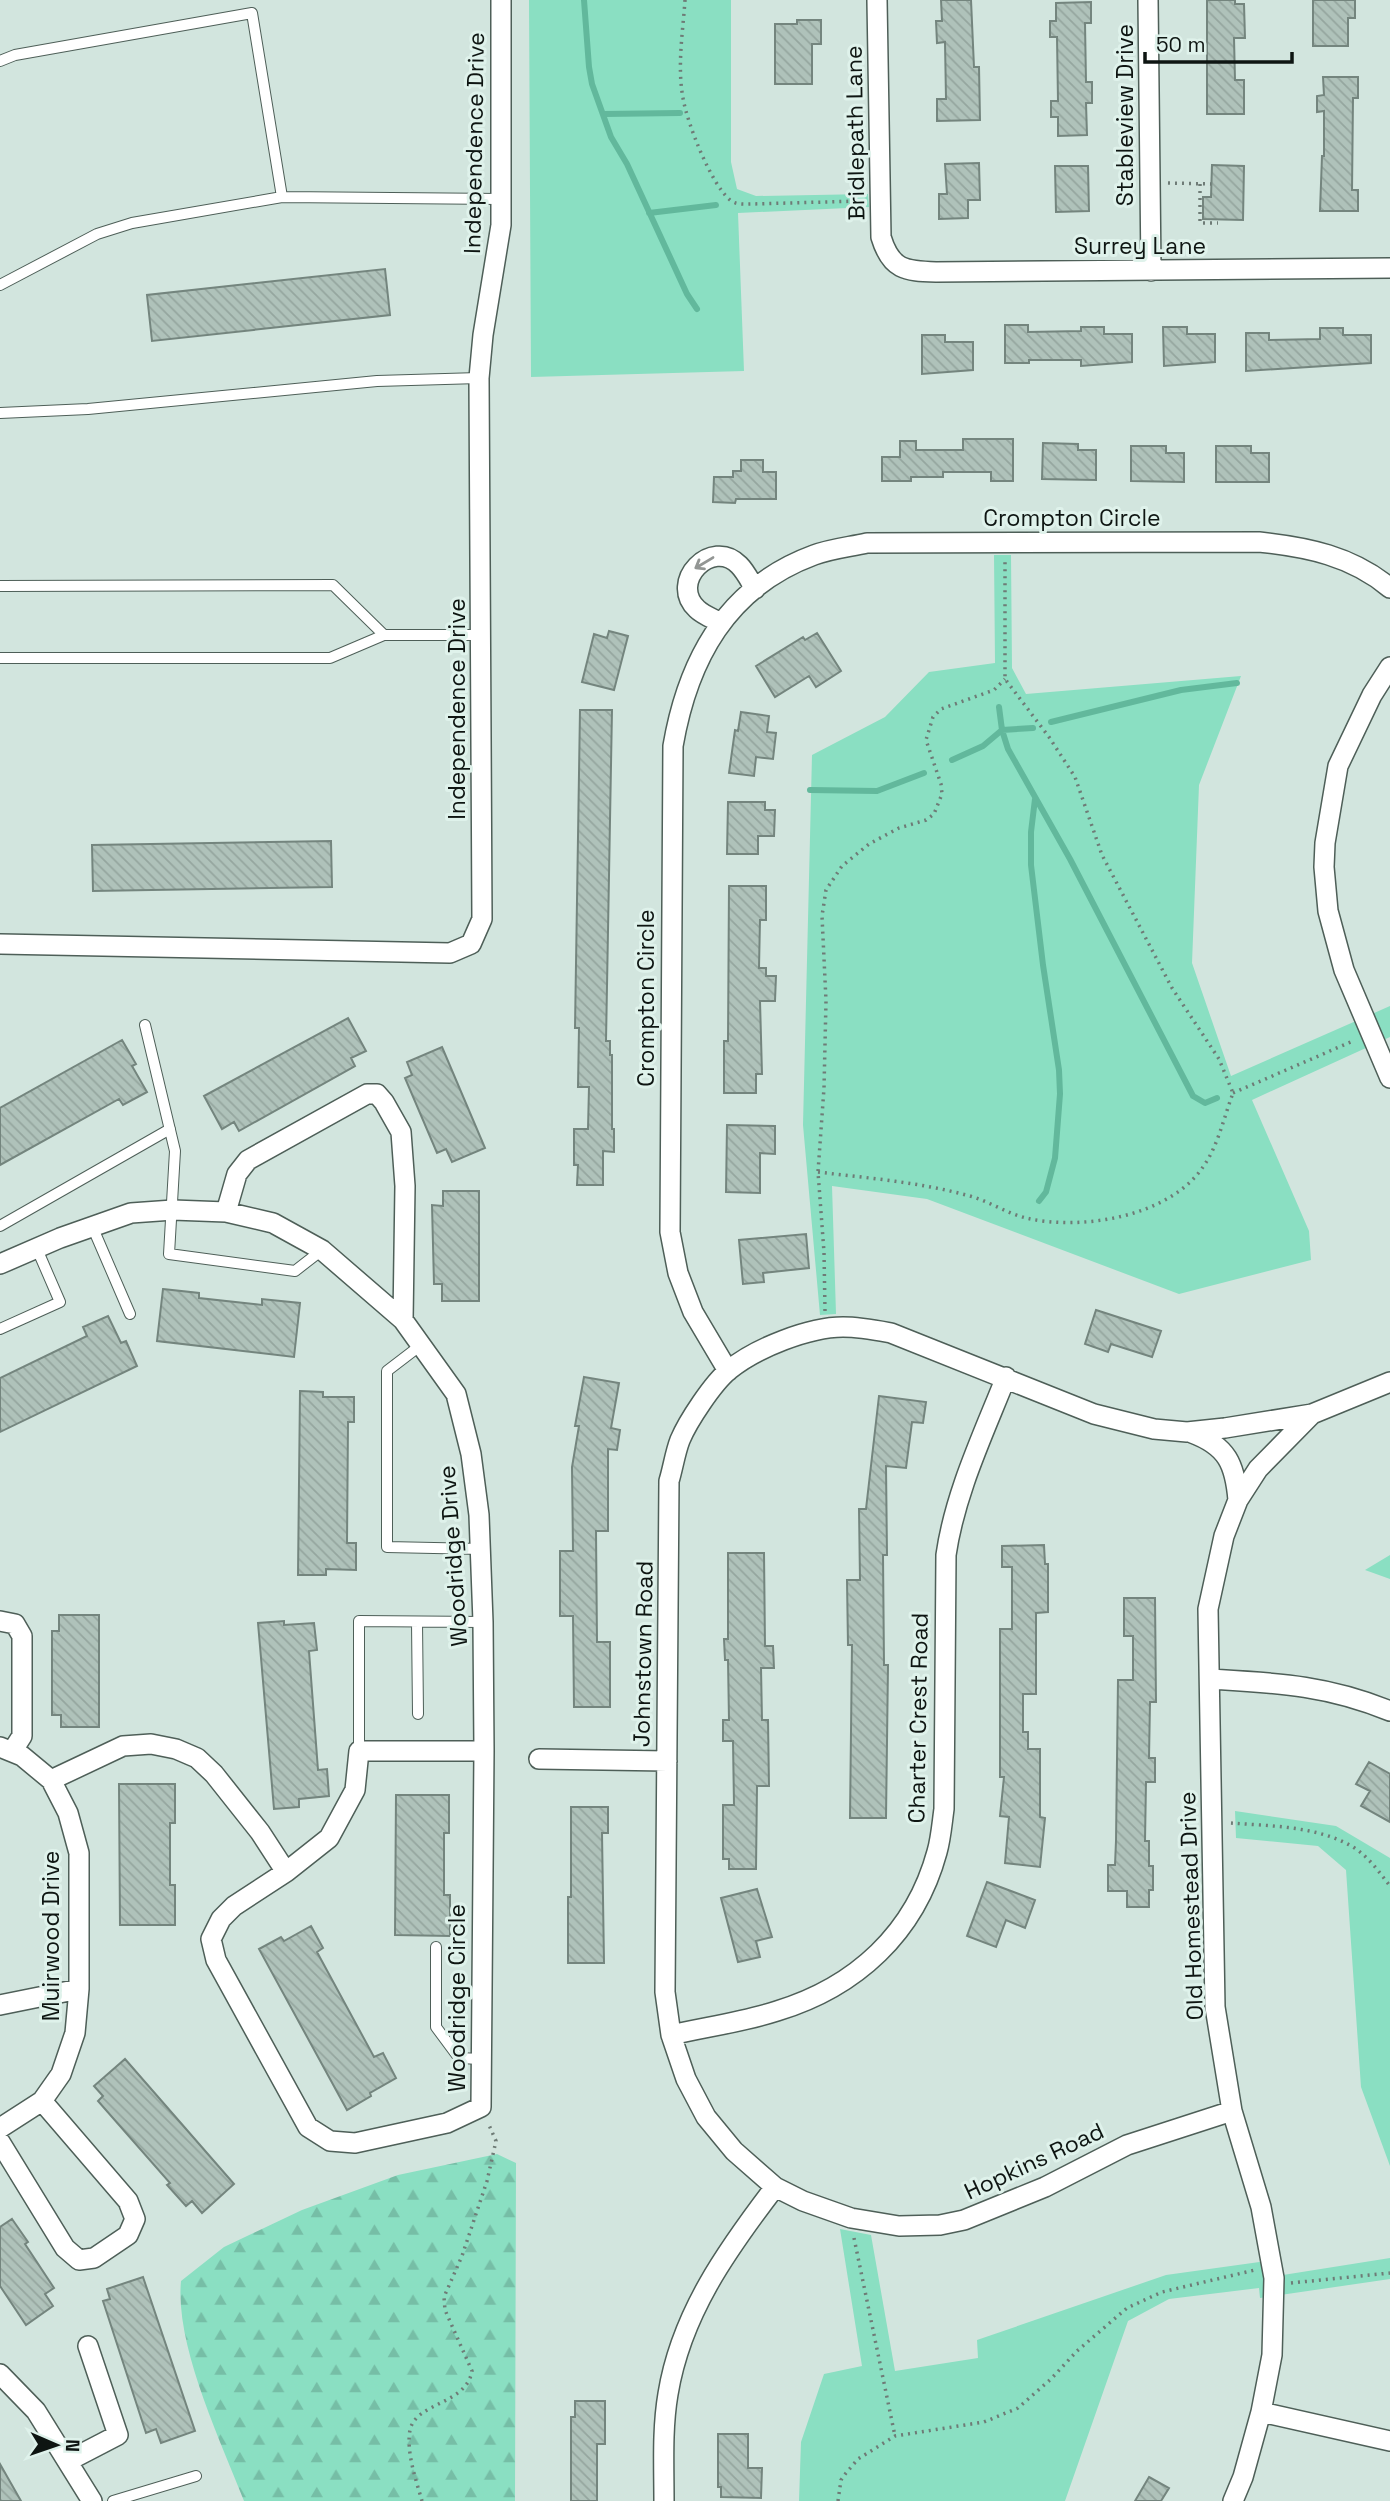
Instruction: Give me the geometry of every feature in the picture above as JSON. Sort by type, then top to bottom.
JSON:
[{"type":"street","name":"Independence Drive","points":[[0,944],[450,953],[471,944],[482,919],[479,378],[483,335],[499,249],[501,0]]},
{"type":"street","name":"Bridlepath Lane","points":[[877,0],[881,237],[886,254],[893,262]]},
{"type":"street","name":"Stableview Drive","points":[[1149,0],[1151,271]]},
{"type":"street","name":"Surrey Lane","points":[[893,262],[901,268],[915,272],[1390,268]]},
{"type":"street","name":"Crompton Circle","points":[[728,1371],[693,1312],[678,1273],[670,1231],[673,746],[680,707],[693,671],[705,646],[721,623],[755,589],[782,570],[815,555],[867,543],[1248,541],[1298,546],[1332,555],[1357,565],[1390,588]]},
{"type":"street","points":[[721,623],[697,609],[690,599],[689,576],[695,566],[705,559],[717,556],[729,558],[738,564],[755,589]]},
{"type":"street","points":[[1390,667],[1372,695],[1338,766],[1325,855],[1325,888],[1335,941],[1344,970],[1390,1078]]},
{"type":"street","points":[[226,1212],[237,1174],[248,1160],[367,1094],[377,1094],[401,1132],[405,1186],[403,1320]]},
{"type":"street","name":"Woodridge Drive","points":[[0,1264],[131,1213],[173,1210],[226,1212],[273,1223],[322,1250],[403,1320],[456,1394],[471,1454],[481,1549],[484,1751]]},
{"type":"street","name":"Johnstown Road","points":[[775,2187],[734,2151],[706,2117],[686,2079],[671,2035],[665,1992],[669,1481],[679,1441],[693,1415],[728,1371],[756,1353],[796,1336],[825,1329],[856,1328],[891,1333],[1094,1414],[1154,1429],[1187,1432],[1225,1429],[1312,1415]]},
{"type":"street","name":"Charter Crest Road","points":[[671,2035],[778,2011],[839,1986],[872,1960],[892,1939],[909,1916],[926,1884],[938,1850],[943,1809],[946,1555],[951,1523],[959,1494],[1006,1377]]},
{"type":"street","name":"Old Homestead Drive","points":[[1233,2501],[1243,2477],[1261,2412],[1272,2355],[1274,2278],[1261,2207],[1232,2111],[1214,2007],[1208,1609],[1224,1535],[1238,1500],[1258,1469],[1284,1440],[1312,1415],[1390,1382]]},
{"type":"street","points":[[1187,1432],[1212,1440],[1226,1456],[1236,1476],[1238,1500]]},
{"type":"street","points":[[0,1621],[15,1624],[22,1636],[22,1736],[6,1749]]},
{"type":"street","points":[[1210,1679],[1285,1683],[1323,1689],[1359,1698],[1390,1712]]},
{"type":"street","points":[[51,1780],[123,1746],[151,1744],[176,1749],[197,1758],[214,1774],[261,1832],[286,1872]]},
{"type":"street","name":"Muirwood Drive","points":[[0,2128],[42,2101],[61,2074],[75,2033],[79,1989],[79,1853],[68,1813],[51,1780],[6,1749]]},
{"type":"street","points":[[359,1751],[484,1751]]},
{"type":"street","name":"Woodridge Circle","points":[[359,1751],[355,1790],[328,1838],[286,1872],[234,1906],[221,1919],[211,1939],[216,1960],[308,2127],[330,2141],[355,2143],[447,2123],[481,2107],[484,1751]]},
{"type":"street","points":[[539,1759],[667,1761]]},
{"type":"street","points":[[0,2005],[79,1989]]},
{"type":"street","points":[[0,2142],[65,2248],[79,2260],[94,2258],[128,2235],[135,2219],[128,2202],[42,2101]]},
{"type":"street","name":"Hopkins Road","points":[[775,2187],[803,2201],[851,2218],[899,2226],[940,2225],[964,2220],[1045,2187],[1127,2145],[1232,2111]]},
{"type":"street","points":[[664,2501],[664,2441],[668,2394],[679,2349],[695,2306],[717,2267],[775,2187]]},
{"type":"street","points":[[68,2461],[118,2435],[88,2346]]},
{"type":"street","points":[[0,2374],[36,2411],[92,2501]]},
{"type":"street","points":[[1261,2412],[1390,2441]]},
{"type":"lane","points":[[0,61],[15,55],[252,13],[282,197]]},
{"type":"lane","points":[[0,285],[97,234],[132,223],[282,197],[501,199]]},
{"type":"lane","points":[[0,413],[88,409],[377,381],[479,378]]},
{"type":"lane","points":[[0,586],[332,586],[384,635]]},
{"type":"lane","points":[[0,658],[330,657],[384,635],[482,635]]},
{"type":"lane","points":[[145,1025],[175,1151],[169,1254],[295,1271],[322,1250]]},
{"type":"lane","points":[[0,1226],[170,1129]]},
{"type":"lane","points":[[92,1226],[130,1314]]},
{"type":"lane","points":[[0,1329],[60,1303],[37,1249]]},
{"type":"lane","points":[[421,1345],[387,1371],[387,1547],[481,1549]]},
{"type":"lane","points":[[359,1751],[359,1621],[483,1622]]},
{"type":"lane","points":[[417,1622],[418,1714]]},
{"type":"lane","points":[[436,1947],[436,2027],[459,2058],[481,2059]]},
{"type":"lane","points":[[113,2501],[196,2476]]},
{"type":"path","points":[[685,0],[682,96],[690,125],[710,169],[729,200],[735,204],[879,200]]},
{"type":"path","points":[[1150,183],[1211,184]]},
{"type":"path","points":[[1200,184],[1200,222],[1218,223]]},
{"type":"path","points":[[818,1172],[941,1189],[995,1204],[1023,1217],[1048,1222],[1084,1222],[1111,1218],[1158,1204],[1191,1181],[1203,1167],[1233,1093],[1219,1059],[1172,988],[1101,855],[1075,777],[1043,728],[1005,679],[1005,543]]},
{"type":"path","points":[[825,1329],[824,1252],[818,1172],[825,1054],[826,1001],[822,916],[826,890],[842,866],[869,844],[934,814],[942,794],[926,740],[933,717],[941,709],[994,690],[1005,679]]},
{"type":"path","points":[[1233,1093],[1370,1034]]},
{"type":"path","points":[[1212,1821],[1300,1830],[1325,1836],[1352,1847],[1372,1862],[1390,1886]]},
{"type":"path","points":[[422,2501],[413,2465],[410,2427],[415,2420],[439,2403],[453,2398],[471,2378],[472,2371],[444,2302],[487,2181],[496,2141],[481,2107]]},
{"type":"path","points":[[851,2218],[895,2436]]},
{"type":"path","points":[[838,2501],[841,2480],[858,2459],[895,2436],[984,2423],[1018,2408],[1077,2351],[1127,2308],[1162,2292],[1258,2269],[1288,2284],[1390,2273]]},
{"type":"green space","points":[[529,0],[731,0],[731,162],[737,189],[756,196],[868,194],[869,207],[738,213],[744,371],[531,377]]},
{"type":"green space","points":[[994,555],[1011,555],[1012,668],[1026,694],[1241,676],[1199,785],[1192,963],[1231,1076],[1390,1006],[1390,1037],[1252,1100],[1309,1231],[1311,1260],[1179,1294],[927,1199],[832,1186],[836,1314],[820,1315],[803,1125],[812,755],[885,717],[929,672],[995,663]]},
{"type":"green space","points":[[1390,1555],[1390,1579],[1365,1570]]},
{"type":"green space","points":[[1235,1811],[1336,1826],[1390,1858],[1390,2166],[1361,2087],[1346,1870],[1318,1846],[1236,1838]]},
{"type":"green space","points":[[497,2154],[516,2163],[515,2501],[244,2501],[192,2363],[181,2307],[181,2281],[224,2247],[302,2210],[398,2175]]},
{"type":"green space","points":[[840,2229],[871,2235],[895,2371],[978,2358],[977,2340],[1166,2275],[1281,2259],[1283,2275],[1390,2258],[1390,2279],[1260,2298],[1259,2288],[1169,2299],[1128,2321],[1065,2501],[799,2501],[801,2442],[824,2374],[862,2366]]},
{"type":"building","points":[[941,0],[971,0],[974,67],[979,67],[980,120],[937,121],[937,99],[946,99],[945,42],[937,43],[936,21],[942,21]]},
{"type":"building","points":[[1207,0],[1235,0],[1235,4],[1244,4],[1245,38],[1234,38],[1235,80],[1244,80],[1244,114],[1207,114]]},
{"type":"building","points":[[1313,0],[1355,0],[1355,18],[1348,18],[1348,46],[1313,46]]},
{"type":"building","points":[[1091,2],[1091,23],[1085,23],[1086,82],[1092,82],[1092,103],[1086,103],[1087,135],[1058,136],[1058,117],[1051,117],[1051,101],[1058,101],[1057,37],[1050,37],[1050,21],[1056,21],[1056,3]]},
{"type":"building","points":[[797,20],[821,20],[821,44],[812,44],[812,84],[775,84],[775,24],[797,24]]},
{"type":"building","points":[[1323,77],[1358,77],[1358,98],[1353,98],[1352,190],[1358,190],[1358,211],[1320,211],[1324,111],[1317,112],[1317,96],[1324,95]]},
{"type":"building","points":[[979,163],[980,200],[968,200],[968,218],[939,219],[939,194],[947,194],[945,164]]},
{"type":"building","points":[[1212,165],[1244,166],[1243,220],[1203,219],[1203,197],[1211,197]]},
{"type":"building","points":[[1055,166],[1088,166],[1089,211],[1056,212]]},
{"type":"building","points":[[385,269],[390,315],[152,341],[147,295]]},
{"type":"building","points":[[1005,325],[1028,325],[1028,332],[1081,331],[1081,327],[1104,327],[1104,334],[1132,334],[1132,362],[1081,366],[1081,360],[1005,363]]},
{"type":"building","points":[[1163,327],[1187,327],[1187,334],[1215,334],[1215,362],[1164,366]]},
{"type":"building","points":[[1320,328],[1343,328],[1343,335],[1371,335],[1371,363],[1246,371],[1246,333],[1269,333],[1269,340],[1320,339]]},
{"type":"building","points":[[922,335],[945,335],[945,342],[973,342],[973,370],[922,374]]},
{"type":"building","points":[[963,439],[1013,439],[1013,481],[991,481],[991,472],[943,472],[943,477],[882,481],[882,457],[900,457],[900,441],[916,441],[916,450],[963,450]]},
{"type":"building","points":[[1043,443],[1078,444],[1078,450],[1096,450],[1096,480],[1042,479]]},
{"type":"building","points":[[1131,446],[1166,446],[1166,453],[1184,453],[1184,482],[1131,481]]},
{"type":"building","points":[[1216,446],[1251,446],[1251,453],[1269,453],[1269,482],[1216,482]]},
{"type":"building","points":[[741,460],[763,460],[763,472],[776,472],[776,499],[713,502],[714,477],[733,477],[733,471],[741,471]]},
{"type":"building","points":[[609,631],[628,636],[614,690],[582,682],[594,634],[607,638]]},
{"type":"building","points":[[817,633],[841,671],[816,687],[809,676],[775,697],[756,666],[803,637],[805,640]]},
{"type":"building","points":[[580,710],[612,710],[606,1041],[610,1041],[612,1055],[614,1152],[603,1151],[603,1185],[577,1185],[578,1165],[574,1165],[574,1129],[588,1129],[589,1087],[578,1087],[579,1028],[575,1028]]},
{"type":"building","points":[[741,712],[769,716],[767,732],[776,733],[773,759],[756,757],[754,776],[729,773],[735,730],[738,731]]},
{"type":"building","points":[[728,802],[765,802],[765,810],[775,810],[774,836],[758,836],[758,854],[727,854]]},
{"type":"building","points":[[331,841],[332,887],[93,891],[92,845]]},
{"type":"building","points":[[729,886],[766,886],[766,920],[760,920],[759,968],[766,968],[766,976],[776,976],[775,1001],[760,1001],[762,1074],[756,1074],[756,1093],[724,1093],[724,1041],[728,1041]]},
{"type":"building","points":[[348,1018],[366,1051],[351,1058],[355,1066],[239,1131],[234,1122],[222,1129],[204,1096]]},
{"type":"building","points":[[122,1040],[136,1064],[132,1066],[147,1092],[123,1105],[119,1099],[0,1165],[0,1108]]},
{"type":"building","points":[[442,1047],[485,1148],[452,1162],[446,1149],[437,1153],[405,1078],[412,1075],[407,1062]]},
{"type":"building","points":[[727,1125],[775,1126],[775,1154],[760,1153],[760,1193],[726,1192]]},
{"type":"building","points":[[443,1191],[479,1191],[479,1301],[442,1301],[442,1284],[434,1284],[432,1205],[443,1206]]},
{"type":"building","points":[[806,1234],[809,1268],[763,1273],[764,1282],[743,1284],[739,1240]]},
{"type":"building","points":[[163,1289],[199,1293],[199,1298],[262,1305],[262,1299],[300,1303],[294,1357],[157,1341]]},
{"type":"building","points":[[1096,1310],[1161,1331],[1152,1357],[1111,1344],[1108,1352],[1085,1344]]},
{"type":"building","points":[[108,1316],[121,1343],[126,1341],[137,1366],[0,1432],[0,1378],[87,1336],[83,1327]]},
{"type":"building","points":[[584,1377],[619,1383],[611,1428],[620,1430],[617,1450],[608,1449],[608,1531],[596,1531],[597,1642],[610,1642],[610,1707],[574,1707],[573,1616],[560,1616],[560,1551],[573,1551],[572,1467],[579,1426],[575,1426]]},
{"type":"building","points":[[300,1391],[323,1392],[323,1397],[354,1397],[354,1422],[348,1422],[347,1543],[356,1543],[356,1570],[326,1569],[326,1575],[298,1575]]},
{"type":"building","points":[[879,1396],[926,1402],[923,1423],[912,1422],[906,1468],[886,1466],[887,1555],[883,1555],[884,1665],[888,1665],[886,1818],[850,1818],[852,1645],[848,1645],[847,1580],[860,1580],[859,1509],[866,1509]]},
{"type":"building","points":[[1044,1545],[1045,1564],[1048,1564],[1048,1612],[1036,1613],[1036,1694],[1023,1694],[1023,1732],[1028,1732],[1028,1749],[1040,1749],[1040,1817],[1045,1818],[1040,1867],[1005,1863],[1009,1817],[1000,1816],[1004,1777],[1000,1777],[1000,1629],[1012,1629],[1012,1567],[1002,1567],[1002,1546]]},
{"type":"building","points":[[728,1553],[764,1553],[765,1646],[773,1646],[774,1668],[761,1668],[762,1720],[768,1720],[769,1786],[757,1786],[756,1869],[729,1869],[729,1859],[723,1859],[723,1805],[734,1805],[733,1741],[723,1741],[723,1720],[729,1720],[728,1660],[725,1660],[724,1639],[728,1639]]},
{"type":"building","points":[[1124,1598],[1155,1598],[1156,1702],[1150,1702],[1149,1758],[1155,1758],[1155,1782],[1146,1782],[1145,1841],[1149,1841],[1149,1866],[1153,1866],[1153,1890],[1149,1890],[1149,1907],[1127,1907],[1127,1891],[1108,1891],[1108,1865],[1115,1865],[1118,1680],[1133,1680],[1133,1636],[1124,1636]]},
{"type":"building","points":[[59,1615],[99,1615],[99,1727],[61,1727],[61,1715],[52,1715],[52,1631],[59,1631]]},
{"type":"building","points":[[284,1621],[284,1625],[314,1623],[317,1650],[309,1651],[318,1770],[327,1769],[329,1796],[299,1799],[299,1807],[274,1809],[258,1623]]},
{"type":"building","points":[[1369,1762],[1390,1774],[1390,1822],[1361,1806],[1370,1791],[1356,1784]]},
{"type":"building","points":[[119,1784],[175,1784],[175,1823],[170,1823],[170,1885],[175,1885],[175,1925],[120,1925]]},
{"type":"building","points":[[396,1795],[449,1795],[449,1833],[444,1833],[444,1895],[450,1895],[450,1936],[395,1935]]},
{"type":"building","points":[[571,1807],[608,1807],[608,1833],[602,1833],[604,1963],[568,1963]]},
{"type":"building","points":[[987,1882],[1035,1900],[1025,1928],[1006,1920],[996,1947],[967,1936]]},
{"type":"building","points":[[757,1889],[772,1937],[756,1941],[760,1957],[738,1962],[721,1898]]},
{"type":"building","points":[[311,1926],[323,1948],[317,1952],[374,2057],[383,2053],[396,2078],[347,2110],[259,1949],[281,1937],[284,1941]]},
{"type":"building","points":[[125,2059],[234,2184],[202,2213],[192,2201],[186,2206],[167,2185],[170,2183],[98,2101],[103,2096],[94,2086]]},
{"type":"building","points":[[12,2219],[54,2288],[45,2294],[53,2306],[26,2325],[0,2286],[0,2227]]},
{"type":"building","points":[[143,2277],[195,2431],[161,2443],[156,2429],[146,2433],[103,2301],[110,2299],[107,2289]]},
{"type":"building","points":[[575,2401],[605,2401],[605,2444],[597,2444],[597,2501],[571,2501],[571,2417],[575,2417]]},
{"type":"building","points":[[718,2434],[748,2434],[748,2468],[762,2468],[761,2498],[721,2497],[721,2487],[718,2487]]},
{"type":"building","points":[[0,2464],[21,2501],[0,2501]]},
{"type":"building","points":[[1149,2477],[1169,2488],[1161,2501],[1135,2501]]},
{"type":"waterway","points":[[584,0],[592,84],[611,137],[627,164],[687,294],[697,309]]},
{"type":"waterway","points":[[604,114],[680,113]]},
{"type":"waterway","points":[[649,213],[716,205]]},
{"type":"waterway","points":[[1051,722],[1181,690],[1237,683]]},
{"type":"waterway","points":[[999,707],[1008,749],[1070,859],[1193,1096],[1205,1103],[1217,1098]]},
{"type":"waterway","points":[[952,760],[983,746],[1002,730],[1033,728]]},
{"type":"waterway","points":[[810,790],[877,791],[924,773]]},
{"type":"waterway","points":[[1035,799],[1031,865],[1060,1094],[1055,1158],[1046,1192],[1039,1201]]}]
